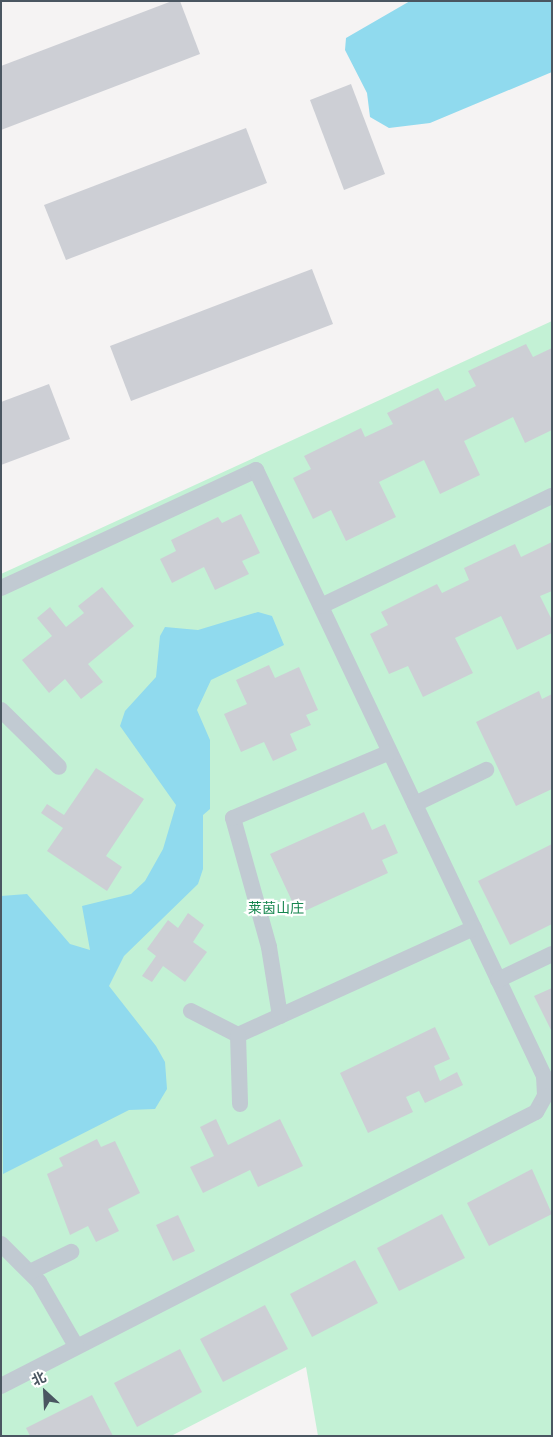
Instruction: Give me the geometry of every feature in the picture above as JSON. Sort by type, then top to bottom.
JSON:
[{"type":"lane","points":[[1,588],[256,470],[544,1076],[548,1095],[536,1112],[1,1386]]},
{"type":"lane","points":[[321,606],[552,496]]},
{"type":"lane","points":[[1,710],[59,767]]},
{"type":"lane","points":[[280,1016],[269,947],[233,818],[390,752]]},
{"type":"lane","points":[[415,804],[486,770]]},
{"type":"lane","points":[[238,1035],[474,928]]},
{"type":"lane","points":[[498,980],[552,954]]},
{"type":"lane","points":[[191,1011],[238,1035]]},
{"type":"lane","points":[[238,1035],[240,1104]]},
{"type":"lane","points":[[1,1244],[30,1272],[76,1346]]},
{"type":"lane","points":[[30,1272],[71,1252]]},
{"type":"green space","name":"莱茵山庄","points":[[552,321],[552,1436],[318,1436],[306,1367],[171,1436],[1,1436],[1,574]]},
{"type":"water","points":[[410,1],[552,1],[552,72],[430,123],[389,128],[370,117],[367,93],[345,50],[346,38]]},
{"type":"water","points":[[258,612],[272,616],[284,645],[211,680],[197,710],[210,740],[210,809],[203,815],[203,869],[198,884],[124,956],[109,986],[156,1046],[165,1062],[167,1089],[155,1109],[129,1110],[3,1174],[1,896],[27,894],[70,944],[90,950],[82,906],[131,894],[145,881],[163,849],[176,805],[120,726],[125,711],[156,677],[160,636],[165,627],[198,630]]},
{"type":"building","points":[[172,1],[180,1],[200,54],[1,130],[1,66]]},
{"type":"building","points":[[351,84],[385,174],[344,190],[310,100]]},
{"type":"building","points":[[246,128],[267,183],[66,260],[44,205]]},
{"type":"building","points":[[312,269],[333,324],[131,401],[110,346]]},
{"type":"building","points":[[526,344],[533,357],[552,348],[552,430],[525,443],[513,417],[464,441],[480,475],[440,494],[424,460],[379,482],[396,517],[346,541],[331,510],[313,519],[293,478],[311,469],[304,456],[361,428],[365,437],[393,424],[387,413],[438,388],[445,401],[476,386],[468,371]]},
{"type":"building","points":[[49,384],[70,439],[1,465],[1,402]]},
{"type":"building","points":[[241,514],[260,553],[242,561],[249,574],[215,590],[204,567],[172,583],[160,559],[176,551],[171,540],[218,517],[222,523]]},
{"type":"building","points":[[552,542],[552,591],[540,596],[552,620],[552,633],[517,650],[501,616],[455,638],[473,673],[423,697],[408,666],[389,674],[370,634],[388,625],[381,612],[437,584],[442,593],[469,580],[464,568],[515,544],[521,557]]},
{"type":"building","points":[[102,587],[134,626],[88,664],[103,682],[81,699],[65,679],[49,693],[22,660],[52,636],[37,618],[50,607],[66,627],[84,613],[78,606]]},
{"type":"building","points":[[269,665],[275,678],[299,667],[318,710],[306,715],[311,725],[290,734],[297,750],[273,761],[264,742],[241,752],[224,714],[247,704],[236,680]]},
{"type":"building","points":[[539,691],[542,699],[552,694],[552,789],[516,806],[476,722]]},
{"type":"building","points":[[96,768],[144,799],[106,856],[122,867],[107,891],[47,851],[63,828],[41,813],[47,804],[64,815]]},
{"type":"building","points":[[364,812],[372,830],[385,824],[398,853],[382,860],[388,873],[298,914],[270,854]]},
{"type":"building","points":[[552,844],[552,924],[510,945],[478,881]]},
{"type":"building","points":[[188,913],[204,925],[193,942],[207,952],[185,982],[163,966],[152,982],[142,976],[156,956],[147,949],[168,920],[178,928]]},
{"type":"building","points":[[552,988],[552,1032],[534,996]]},
{"type":"building","points":[[435,1027],[450,1059],[434,1066],[440,1081],[457,1072],[463,1085],[425,1103],[419,1091],[406,1097],[413,1112],[368,1133],[340,1073]]},
{"type":"building","points":[[216,1119],[228,1145],[280,1119],[303,1166],[258,1187],[250,1170],[203,1193],[190,1167],[214,1156],[200,1127]]},
{"type":"building","points":[[97,1139],[101,1147],[115,1141],[140,1193],[108,1209],[119,1231],[96,1242],[88,1226],[70,1235],[47,1174],[63,1166],[59,1158]]},
{"type":"building","points":[[532,1169],[552,1214],[489,1246],[467,1203]]},
{"type":"building","points":[[442,1214],[465,1258],[399,1291],[377,1248]]},
{"type":"building","points":[[178,1215],[195,1251],[173,1261],[156,1225]]},
{"type":"building","points":[[355,1260],[378,1303],[312,1337],[290,1294]]},
{"type":"building","points":[[265,1305],[288,1349],[223,1382],[200,1339]]},
{"type":"building","points":[[180,1349],[202,1392],[137,1427],[114,1383]]},
{"type":"building","points":[[92,1395],[113,1436],[30,1436],[26,1428]]}]
